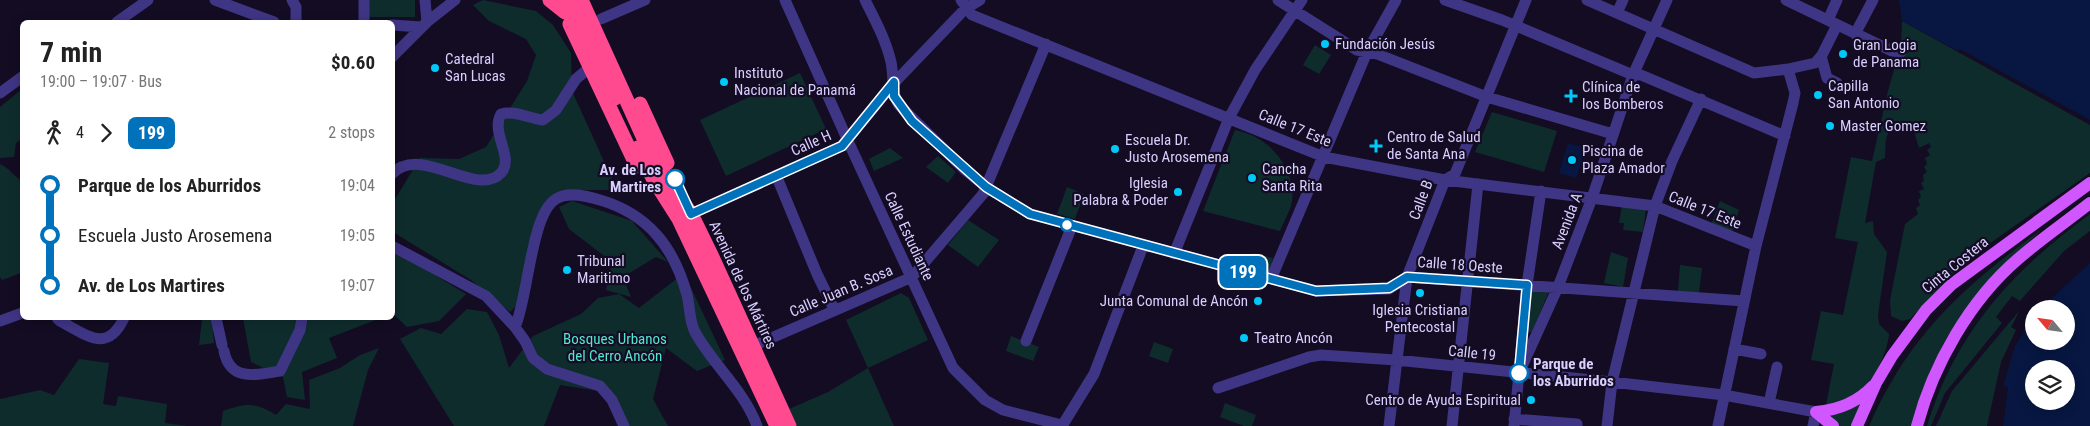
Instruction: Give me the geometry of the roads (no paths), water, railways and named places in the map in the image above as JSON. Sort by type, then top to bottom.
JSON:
[{"type":"highway","points":[[550,0],[564,4],[589,68],[648,185],[696,254]]},
{"type":"highway","name":"Avenida de los Mártires","points":[[581,0],[647,145],[665,177],[691,214],[789,426]]},
{"type":"highway","points":[[592,0],[691,214]]},
{"type":"highway","name":"Avenida de los Mártires","points":[[564,4],[653,178],[680,219],[778,426]]},
{"type":"main road","name":"Cinta Costera","points":[[1857,426],[1876,383],[1917,321],[1951,285],[2090,183]]},
{"type":"main road","points":[[1917,426],[1923,403],[1961,326],[1990,288],[2017,260],[2090,203]]},
{"type":"main road","points":[[1813,422],[1831,410],[1848,404],[1867,393],[1876,383]]},
{"type":"main road","points":[[1813,422],[1832,426]]},
{"type":"street","points":[[120,20],[148,0]]},
{"type":"street","points":[[215,0],[269,20]]},
{"type":"street","points":[[292,0],[296,7],[296,20]]},
{"type":"street","points":[[364,0],[364,20]]},
{"type":"street","points":[[424,24],[425,0]]},
{"type":"street","points":[[395,54],[424,24],[455,0]]},
{"type":"street","points":[[601,19],[645,0]]},
{"type":"street","name":"Calle Estudiante","points":[[785,0],[946,354],[966,383],[985,400],[1003,410],[1062,426]]},
{"type":"street","name":"Calle 18 Oeste","points":[[865,0],[891,61],[894,96],[912,121],[986,187],[1030,214],[1143,246],[1316,291],[1389,288],[1407,277],[1744,301]]},
{"type":"street","name":"Calle H","points":[[691,214],[842,146],[848,141],[894,82],[963,4],[980,0]]},
{"type":"street","points":[[1278,0],[1357,50],[1377,54],[1486,97],[1613,134]]},
{"type":"street","points":[[1174,254],[1229,118],[1255,70],[1302,0]]},
{"type":"street","points":[[1271,279],[1367,52],[1396,0]]},
{"type":"street","points":[[1445,0],[1633,75],[1641,75],[1702,99],[1785,136]]},
{"type":"street","name":"Calle B","points":[[1389,426],[1407,277],[1445,180],[1454,174],[1526,0]]},
{"type":"street","points":[[1587,0],[1754,73],[1788,70],[1815,63],[1820,56],[1833,23],[1838,0]]},
{"type":"street","points":[[1617,13],[1623,0]]},
{"type":"street","name":"Avenida A","points":[[1514,422],[1519,373],[1558,288],[1592,198],[1633,75],[1667,0]]},
{"type":"street","points":[[1786,0],[1892,51],[1901,52]]},
{"type":"street","points":[[1855,34],[1873,0]]},
{"type":"street","name":"Calle 17 Este","points":[[963,4],[972,15],[1324,157],[1445,180],[1655,206],[1756,246]]},
{"type":"street","points":[[395,25],[424,24]]},
{"type":"street","name":"Calle Juan B. Sosa","points":[[752,346],[834,309],[912,277],[983,194],[1046,44]]},
{"type":"street","points":[[1820,56],[1828,78],[1837,83]]},
{"type":"street","points":[[395,171],[399,168],[415,164],[478,179],[493,178],[502,172],[506,163],[503,146],[497,130],[497,122],[501,114],[510,111],[528,118],[542,120],[556,110],[576,79],[589,68]]},
{"type":"street","points":[[1718,426],[1756,246],[1795,93],[1788,70]]},
{"type":"street","points":[[0,93],[20,79]]},
{"type":"street","points":[[1607,426],[1612,382],[1655,206],[1672,161],[1702,99]]},
{"type":"street","points":[[776,175],[817,274],[834,309]]},
{"type":"street","points":[[1452,426],[1466,281],[1478,184]]},
{"type":"street","points":[[1519,373],[1527,285],[1541,191]]},
{"type":"street","points":[[515,327],[520,317],[540,223],[550,205],[555,199],[570,194],[613,204],[631,212],[652,228],[670,253],[687,295],[694,330],[750,406],[757,426]]},
{"type":"street","points":[[1026,340],[1072,226]]},
{"type":"street","points":[[1062,426],[1094,374],[1143,246]]},
{"type":"street","points":[[395,248],[486,296],[515,327],[525,341],[533,358],[547,369],[600,386],[612,400],[624,426]]},
{"type":"street","points":[[0,321],[20,313]]},
{"type":"street","points":[[59,320],[97,340],[108,338],[118,331],[123,320]]},
{"type":"street","points":[[216,320],[226,362],[234,371],[242,374],[280,371],[300,330],[302,320]]},
{"type":"street","points":[[1734,349],[1761,354]]},
{"type":"street","name":"Calle 19","points":[[1218,388],[1309,357],[1321,355],[1458,366],[1724,395],[1769,403],[1813,422]]},
{"type":"street","points":[[1769,403],[1777,367]]},
{"type":"street","points":[[1514,422],[1577,424],[1577,426]]},
{"type":"water","points":[[1899,0],[2090,0],[2090,120],[1960,49],[1958,51],[1902,21]]},
{"type":"water","name":"Piscina de Plaza Amador","points":[[1568,143],[1586,148],[1576,178],[1559,173]]},
{"type":"water","points":[[2090,263],[2090,426],[2003,426],[2008,387],[2003,386],[2015,346],[2025,330],[2025,350],[2075,350],[2075,300],[2050,300]]},
{"type":"place","name":"Fundación Jesús","points":[[1325,44]]},
{"type":"place","name":"Gran Logia de Panama","points":[[1843,54]]},
{"type":"place","name":"Catedral San Lucas","points":[[435,68]]},
{"type":"place","name":"Instituto Nacional de Panamá","points":[[724,82]]},
{"type":"place","name":"Capilla San Antonio","points":[[1818,95]]},
{"type":"place","name":"Clínica de los Bomberos","points":[[1571,96]]},
{"type":"place","name":"Master Gomez","points":[[1830,126]]},
{"type":"place","name":"Centro de Salud de Santa Ana","points":[[1376,146]]},
{"type":"place","name":"Escuela Dr. Justo Arosemena","points":[[1115,149]]},
{"type":"place","name":"Piscina de Plaza Amador","points":[[1572,160]]},
{"type":"place","name":"Cancha Santa Rita","points":[[1252,178]]},
{"type":"place","name":"Av. de Los Martires","points":[[675,179]]},
{"type":"place","name":"Iglesia Palabra & Poder","points":[[1178,192]]},
{"type":"place","name":"Tribunal Maritimo","points":[[567,270]]},
{"type":"place","name":"Iglesia Cristiana Pentecostal","points":[[1420,293]]},
{"type":"place","name":"Junta Comunal de Ancón","points":[[1258,301]]},
{"type":"place","name":"Teatro Ancón","points":[[1244,338]]},
{"type":"place","name":"Parque de los Aburridos","points":[[1519,373]]},
{"type":"place","name":"Centro de Ayuda Espiritual","points":[[1531,400]]},
{"type":"park label","name":"Bosques Urbanos del Cerro Ancón","points":[[615,348]]}]
